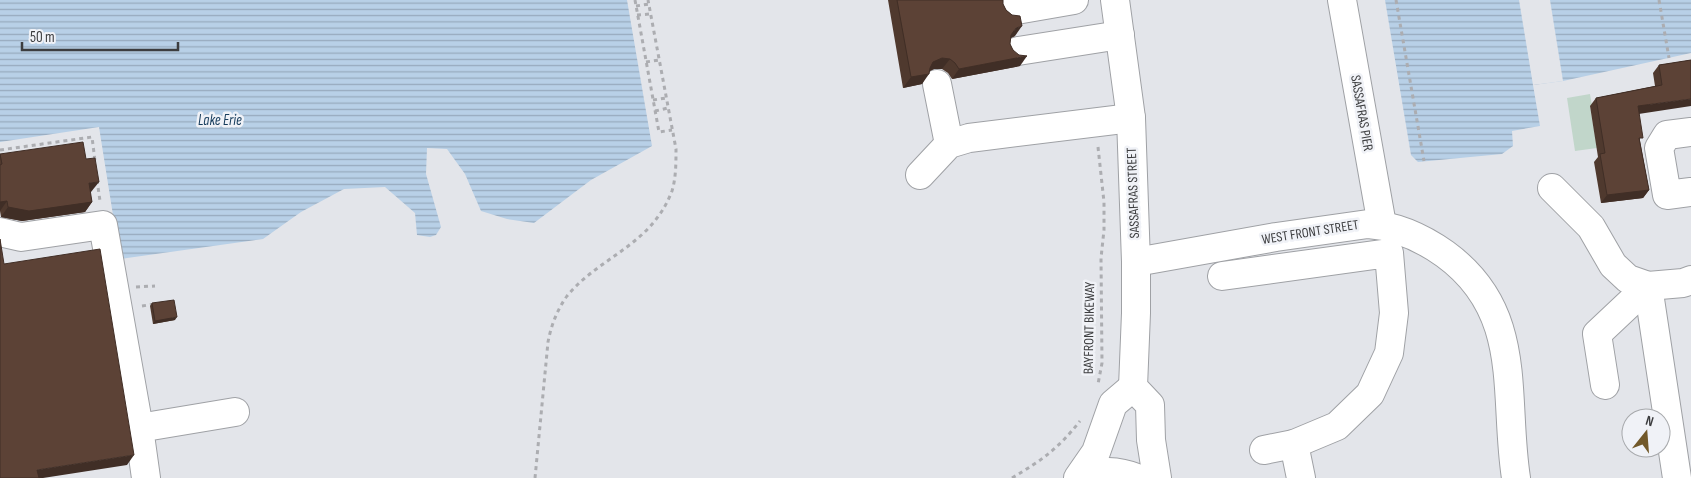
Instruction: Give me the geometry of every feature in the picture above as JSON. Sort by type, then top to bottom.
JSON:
[{"type":"main road","points":[[1011,11],[1074,0]]},
{"type":"main road","name":"SASSAFRAS STREET","points":[[1115,0],[1131,118],[1136,262],[1133,387]]},
{"type":"main road","name":"SASSAFRAS PIER","points":[[1342,0],[1382,225]]},
{"type":"main road","points":[[1018,51],[1120,35]]},
{"type":"main road","points":[[938,84],[949,144]]},
{"type":"main road","points":[[920,175],[949,144],[968,138],[1131,118]]},
{"type":"main road","points":[[1691,132],[1668,135],[1658,148],[1667,195],[1691,192]]},
{"type":"main road","points":[[1552,188],[1591,227],[1613,265],[1628,279],[1648,286],[1683,283],[1691,280]]},
{"type":"main road","points":[[0,232],[21,237],[103,225],[146,478]]},
{"type":"main road","name":"WEST FRONT STREET","points":[[1136,262],[1351,225],[1382,225],[1404,231],[1430,243],[1453,260],[1474,281],[1500,326],[1510,383],[1513,458],[1516,478]]},
{"type":"main road","points":[[1222,276],[1389,253],[1394,313],[1389,353],[1370,394],[1337,426],[1294,444],[1264,450]]},
{"type":"main road","points":[[1605,385],[1597,334],[1648,286]]},
{"type":"main road","points":[[1648,286],[1677,478]]},
{"type":"main road","points":[[1079,478],[1096,452],[1113,404],[1133,387],[1150,405],[1151,440],[1157,478]]},
{"type":"main road","points":[[139,428],[235,412]]},
{"type":"main road","points":[[1294,444],[1301,478]]},
{"type":"main road","points":[[1079,478],[1106,471],[1126,473],[1137,478]]},
{"type":"path","points":[[635,0],[659,132],[672,130]]},
{"type":"path","points":[[1396,0],[1424,162]]},
{"type":"path","points":[[1659,0],[1669,58]]},
{"type":"path","points":[[535,478],[548,342],[551,326],[557,312],[567,297],[580,284],[652,226],[663,210],[672,190],[676,174],[676,149],[648,2],[636,6]]},
{"type":"path","points":[[638,15],[650,14]]},
{"type":"path","points":[[646,62],[659,60]]},
{"type":"path","points":[[653,100],[666,98]]},
{"type":"path","points":[[655,111],[668,108]]},
{"type":"path","points":[[0,150],[92,137],[95,167]]},
{"type":"path","name":"BAYFRONT BIKEWAY","points":[[1096,390],[1102,363],[1100,258],[1104,230],[1104,202],[1098,142]]},
{"type":"path","points":[[96,176],[103,225]]},
{"type":"path","points":[[130,286],[156,286]]},
{"type":"path","points":[[134,307],[162,303]]},
{"type":"path","points":[[1012,478],[1044,459],[1064,441],[1082,420]]},
{"type":"green space","points":[[1590,94],[1592,106],[1590,107],[1597,148],[1575,151],[1567,98]]},
{"type":"water","name":"Lake Erie","points":[[0,0],[627,0],[652,146],[591,180],[534,223],[507,219],[481,211],[465,174],[447,149],[427,148],[426,174],[441,227],[436,235],[430,237],[417,235],[415,213],[385,187],[344,189],[301,212],[263,239],[120,259],[99,127],[0,142]]},
{"type":"water","points":[[1385,0],[1691,0],[1691,53],[1563,81],[1533,85],[1540,126],[1512,131],[1513,146],[1502,154],[1418,162],[1411,155]]},
{"type":"pier","points":[[1519,0],[1550,0],[1563,81],[1533,85]]},
{"type":"building","points":[[897,0],[1003,0],[1006,10],[1012,15],[1020,16],[1022,26],[1016,28],[1011,35],[1010,44],[1019,55],[1027,56],[959,69],[950,59],[942,58],[933,62],[929,74],[911,77]]},
{"type":"building","points":[[1691,60],[1691,99],[1638,106],[1643,138],[1639,138],[1649,190],[1607,195],[1600,154],[1605,153],[1596,98],[1662,85],[1659,65]]},
{"type":"building","points":[[83,142],[86,159],[95,158],[99,182],[89,183],[92,202],[29,211],[8,207],[7,201],[0,202],[0,165],[2,164],[0,154]]},
{"type":"building","points":[[0,239],[4,264],[100,249],[134,455],[37,470],[39,478],[0,478]]},
{"type":"building","points":[[174,300],[177,317],[155,321],[152,303]]}]
